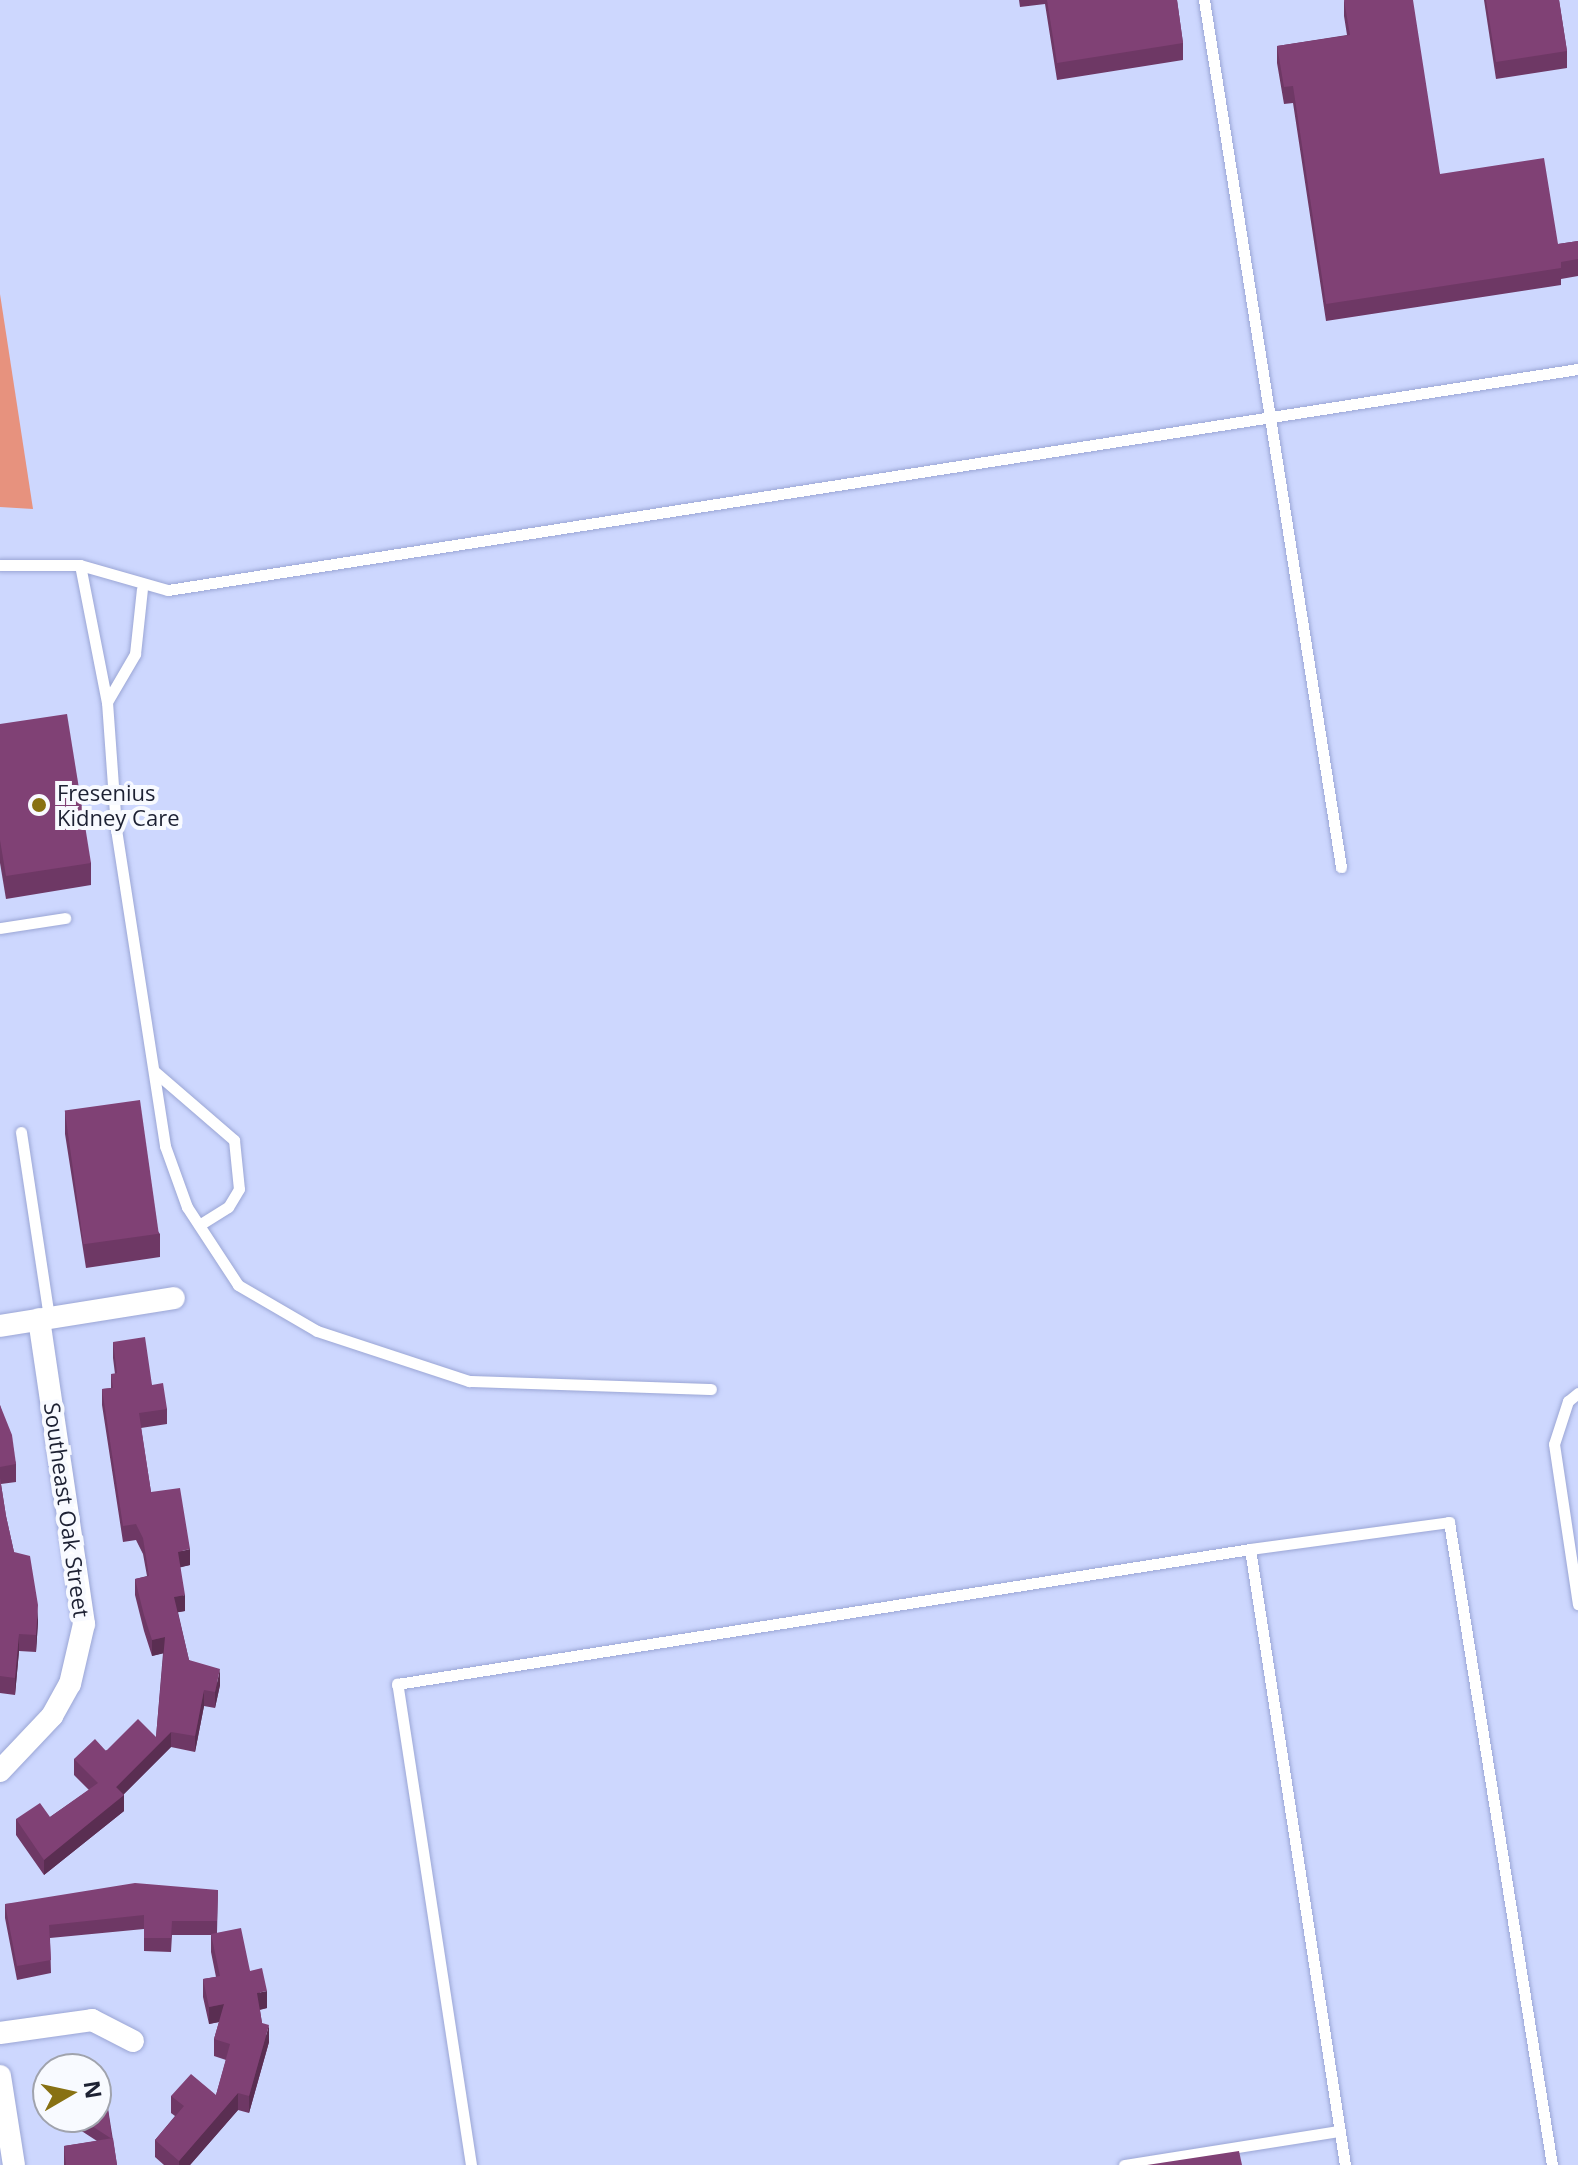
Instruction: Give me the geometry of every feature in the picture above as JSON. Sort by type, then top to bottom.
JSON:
[{"type":"street","points":[[0,1326],[174,1298]]},
{"type":"street","name":"Southeast Oak Street","points":[[0,1771],[52,1716],[70,1684],[84,1624],[44,1319]]},
{"type":"street","points":[[0,2033],[92,2020],[133,2041]]},
{"type":"street","points":[[0,2076],[14,2165]]},
{"type":"lane","points":[[1204,0],[1267,419],[1341,867]]},
{"type":"lane","points":[[0,565],[80,565],[142,589],[168,590],[1578,369]]},
{"type":"lane","points":[[80,565],[107,702],[116,829],[165,1146],[199,1225],[238,1285],[317,1331],[469,1381],[711,1389]]},
{"type":"lane","points":[[107,702],[135,654],[142,589]]},
{"type":"lane","points":[[0,928],[65,918]]},
{"type":"lane","points":[[154,1071],[234,1140],[242,1166],[228,1207],[199,1225]]},
{"type":"lane","points":[[21,1132],[44,1319]]},
{"type":"lane","points":[[1578,1393],[1568,1401],[1554,1444],[1578,1604]]},
{"type":"lane","points":[[471,2165],[397,1684],[1250,1549],[1449,1522],[1552,2165]]},
{"type":"lane","points":[[1250,1549],[1345,2165]]},
{"type":"lane","points":[[1124,2165],[1339,2131]]},
{"type":"shaded area","points":[[0,294],[33,509],[0,507]]},
{"type":"building","points":[[1047,0],[1177,0],[1183,43],[1057,63]]},
{"type":"building","points":[[1344,0],[1413,0],[1440,174],[1544,158],[1558,244],[1578,241],[1578,259],[1561,262],[1561,268],[1326,304],[1293,86],[1284,87],[1277,46],[1350,35]]},
{"type":"building","points":[[1486,0],[1559,0],[1567,51],[1496,62]]},
{"type":"building","name":"Fresenius Kidney Care","points":[[67,714],[91,863],[6,876],[0,840],[0,724]]},
{"type":"building","points":[[140,1100],[159,1234],[84,1244],[65,1111]]},
{"type":"building","points":[[145,1337],[152,1385],[163,1383],[167,1409],[139,1413],[151,1492],[180,1488],[190,1549],[178,1552],[185,1595],[174,1597],[189,1660],[220,1669],[215,1692],[204,1690],[195,1736],[171,1732],[116,1787],[124,1795],[44,1860],[16,1819],[40,1803],[50,1817],[98,1783],[74,1759],[95,1739],[106,1751],[138,1719],[156,1737],[165,1637],[152,1640],[144,1615],[135,1579],[149,1576],[143,1538],[136,1524],[123,1526],[102,1389],[113,1388],[111,1374],[117,1373],[113,1342]]},
{"type":"building","points":[[0,1405],[12,1435],[16,1464],[0,1467]]},
{"type":"building","points":[[0,1478],[14,1552],[30,1556],[38,1605],[36,1635],[19,1634],[15,1678],[0,1676]]},
{"type":"building","points":[[135,1883],[218,1890],[217,1921],[172,1921],[171,1938],[144,1938],[144,1915],[49,1925],[51,1960],[17,1966],[5,1904]]},
{"type":"building","points":[[241,1928],[250,1971],[262,1968],[267,1991],[257,1993],[262,2023],[269,2025],[249,2096],[238,2093],[179,2161],[155,2140],[184,2106],[171,2096],[191,2074],[216,2095],[230,2044],[214,2039],[224,2004],[209,2007],[203,1979],[220,1976],[211,1934]]},
{"type":"building","points":[[113,2138],[117,2165],[66,2165],[64,2146]]},
{"type":"building","points":[[1239,2151],[1242,2165],[1147,2165]]},
{"type":"place","name":"Fresenius Kidney Care","points":[[39,805]]}]
